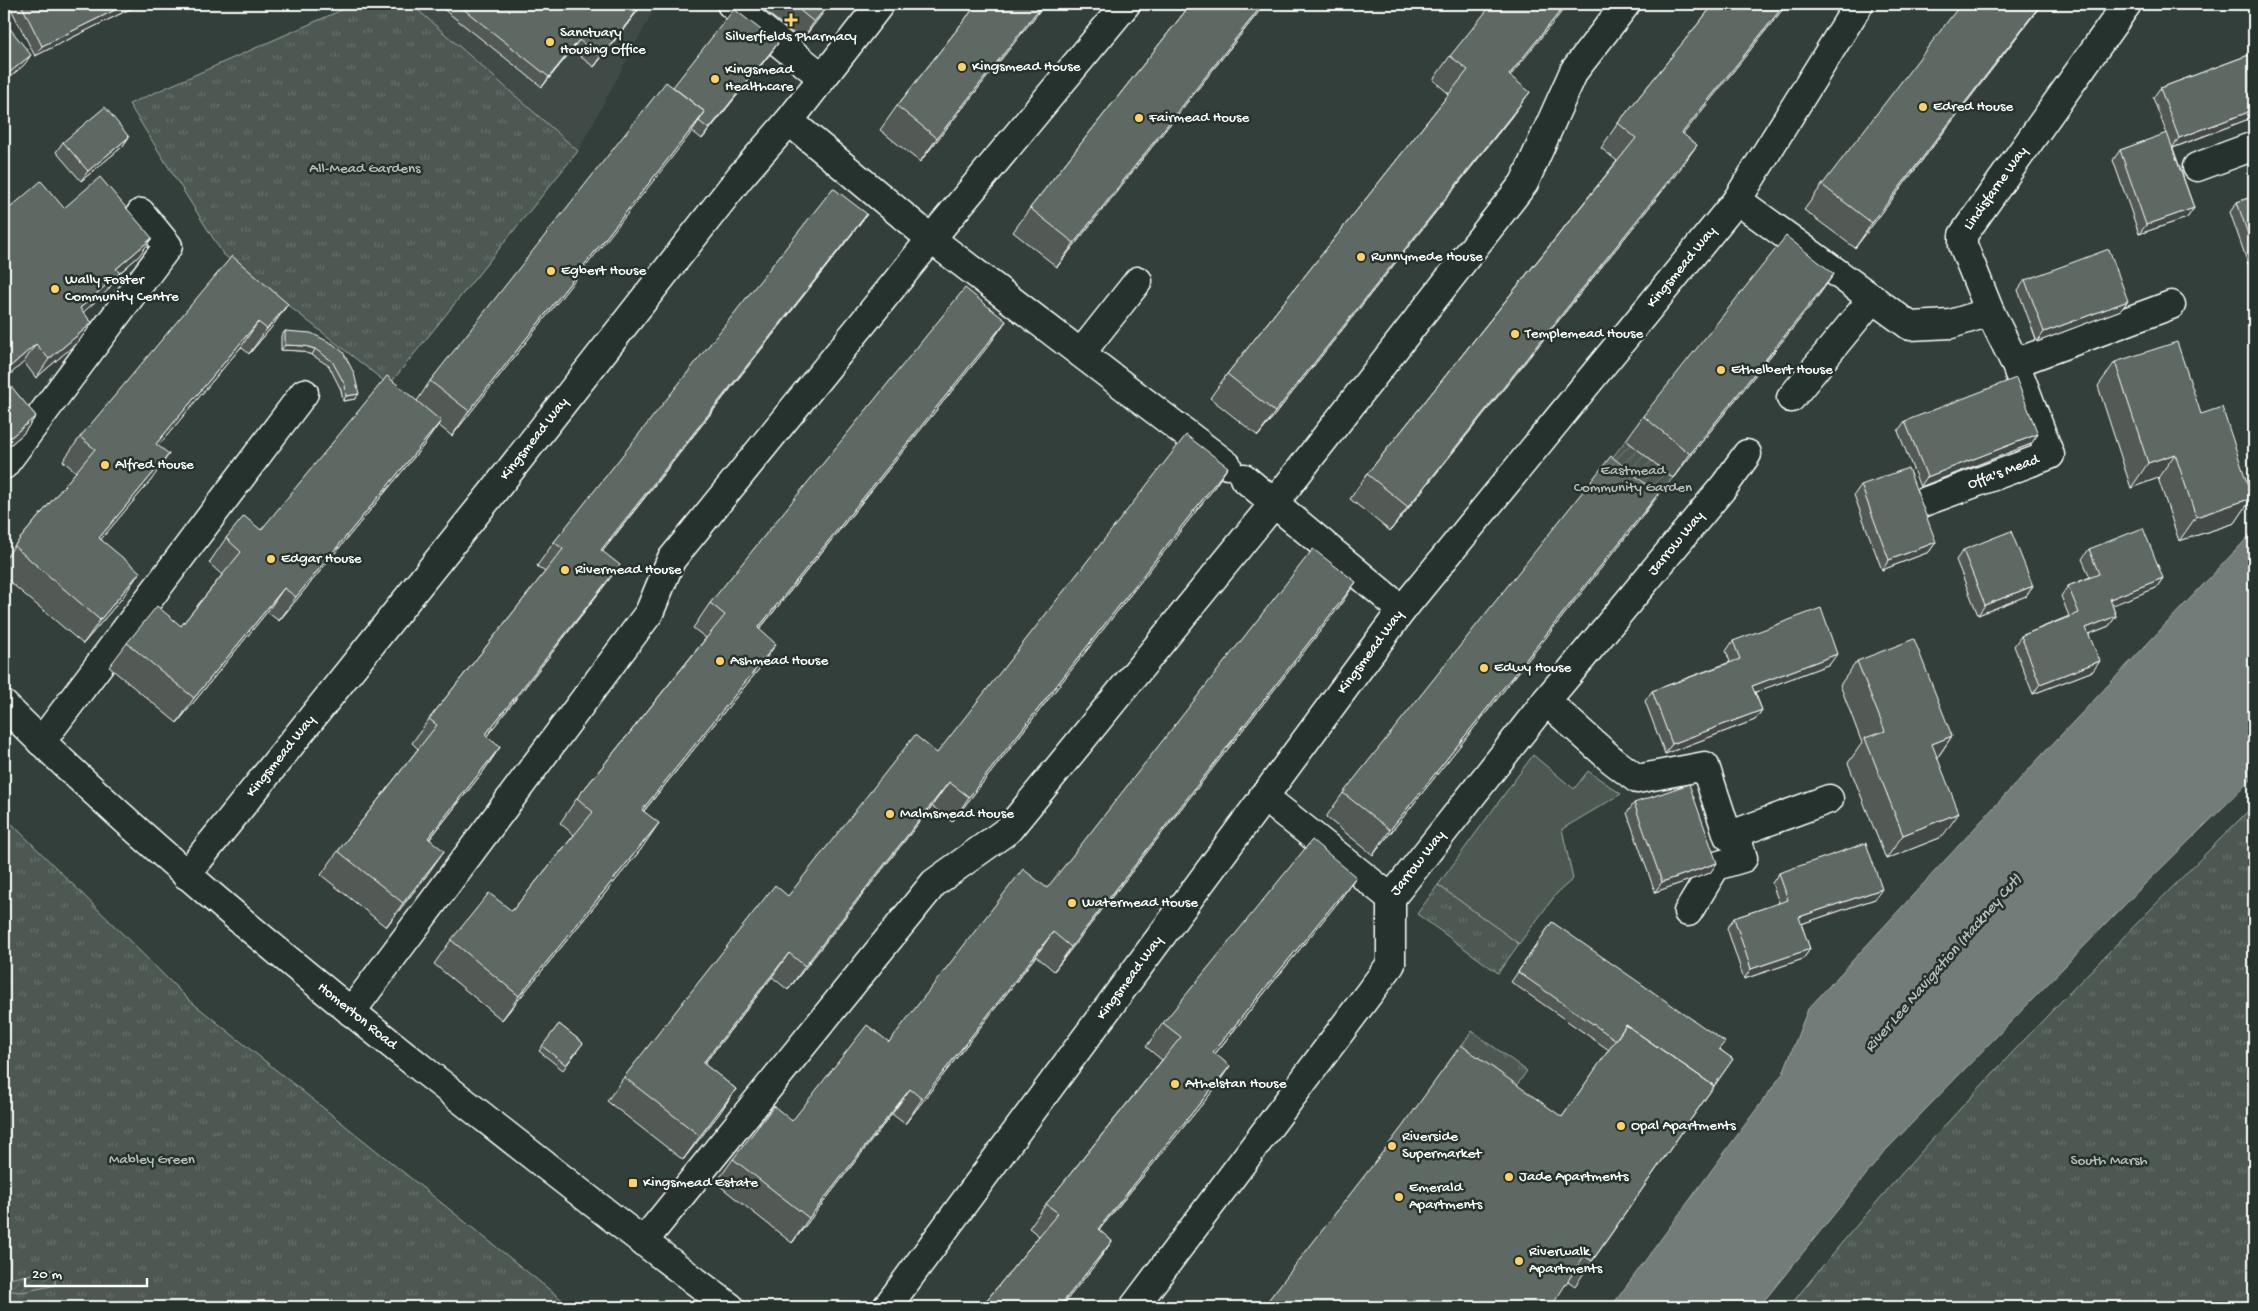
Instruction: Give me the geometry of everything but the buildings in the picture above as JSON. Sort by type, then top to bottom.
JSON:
[{"type":"street","points":[[731,4],[822,77]]},
{"type":"street","name":"Kingsmead Way","points":[[186,875],[493,492],[734,185],[789,121],[880,4]]},
{"type":"street","points":[[351,1012],[649,613],[671,560],[931,238],[1126,4]]},
{"type":"street","points":[[643,1242],[934,883],[1008,830],[1274,502],[1524,183],[1574,70],[1626,4]]},
{"type":"street","name":"Kingsmead Way","points":[[887,1307],[1402,610],[1737,200],[1859,4]]},
{"type":"street","name":"Lindisfarne Way","points":[[1990,312],[1963,245],[1963,235],[2127,4]]},
{"type":"street","points":[[789,121],[958,260],[1081,352],[1274,502],[1402,610]]},
{"type":"street","points":[[2197,167],[2254,146]]},
{"type":"street","points":[[1737,200],[1910,326],[1952,324],[1990,312]]},
{"type":"street","points":[[4,465],[168,246],[141,213]]},
{"type":"street","points":[[1081,352],[1138,281]]},
{"type":"street","points":[[1791,398],[1872,298]]},
{"type":"street","points":[[2015,363],[2172,305]]},
{"type":"street","name":"Offa's Mead","points":[[1921,503],[2050,455],[2015,363],[1990,312]]},
{"type":"street","points":[[41,742],[304,393]]},
{"type":"street","name":"Jarrow Way","points":[[1263,796],[1391,898],[1546,702],[1725,485],[1747,454]]},
{"type":"street","points":[[1546,702],[1612,760],[1637,779],[1705,766],[1728,836],[1829,799]]},
{"type":"street","name":"Homerton Road","points":[[4,705],[41,742],[186,875],[351,1012],[643,1242],[730,1307]]},
{"type":"street","points":[[1688,912],[1716,866],[1743,858],[1735,833]]},
{"type":"street","points":[[1134,1307],[1391,964],[1391,898]]},
{"type":"shaded area","points":[[411,4],[657,4],[578,151]]},
{"type":"green space","name":"All-Mead Gardens","points":[[355,4],[411,4],[578,151],[389,385],[223,254],[129,104]]},
{"type":"green space","name":"Eastmead Community Garden","points":[[1626,440],[1673,478],[1641,518],[1594,481]]},
{"type":"green space","points":[[1533,755],[1574,789],[1588,771],[1621,794],[1562,829],[1573,879],[1557,893],[1519,944],[1438,885]]},
{"type":"green space","name":"South Marsh","points":[[2254,805],[2254,1307],[1789,1307],[1899,1176],[2015,1050]]},
{"type":"green space","name":"Mabley Green","points":[[4,816],[189,1000],[571,1307],[4,1307]]},
{"type":"green space","points":[[1438,885],[1519,944],[1498,973],[1417,914]]},
{"type":"green space","points":[[1472,1031],[1527,1071],[1505,1102],[1450,1061]]},
{"type":"green space","points":[[4,1260],[10,1261],[9,1279],[52,1270],[56,1285],[22,1292],[4,1290]]},
{"type":"water","name":"River Lee Navigation (Hackney Cut)","points":[[2254,531],[2254,777],[2142,887],[1886,1150],[1759,1307],[1611,1307],[1783,1073],[1808,1009],[2042,755]]},
{"type":"place","name":"Silverfields Pharmacy","points":[[791,20]]},
{"type":"place","name":"Sanctuary Housing Office","points":[[550,42]]},
{"type":"place","name":"Kingsmead House","points":[[962,67]]},
{"type":"place","name":"Kingsmead Healthcare","points":[[715,79]]},
{"type":"place","name":"Edred House","points":[[1923,107]]},
{"type":"place","name":"Fairmead House","points":[[1139,118]]},
{"type":"place","name":"Runnymede House","points":[[1361,257]]},
{"type":"place","name":"Egbert House","points":[[551,271]]},
{"type":"place","name":"Wally Foster Community Centre","points":[[55,289]]},
{"type":"place","name":"Templemead House","points":[[1515,334]]},
{"type":"place","name":"Ethelbert House","points":[[1721,370]]},
{"type":"place","name":"Alfred House","points":[[105,465]]},
{"type":"place","name":"Edgar House","points":[[271,559]]},
{"type":"place","name":"Rivermead House","points":[[565,570]]},
{"type":"place","name":"Ashmead House","points":[[720,661]]},
{"type":"place","name":"Edwy House","points":[[1484,668]]},
{"type":"place","name":"Malmsmead House","points":[[890,814]]},
{"type":"place","name":"Watermead House","points":[[1072,903]]},
{"type":"place","name":"Athelstan House","points":[[1175,1084]]},
{"type":"place","name":"Opal Apartments","points":[[1621,1126]]},
{"type":"place","name":"Riverside Supermarket","points":[[1392,1146]]},
{"type":"place","name":"Jade Apartments","points":[[1509,1177]]},
{"type":"place","name":"Kingsmead Estate","points":[[633,1183]]},
{"type":"place","name":"Emerald Apartments","points":[[1399,1197]]},
{"type":"place","name":"Riverwalk Apartments","points":[[1519,1261]]}]
